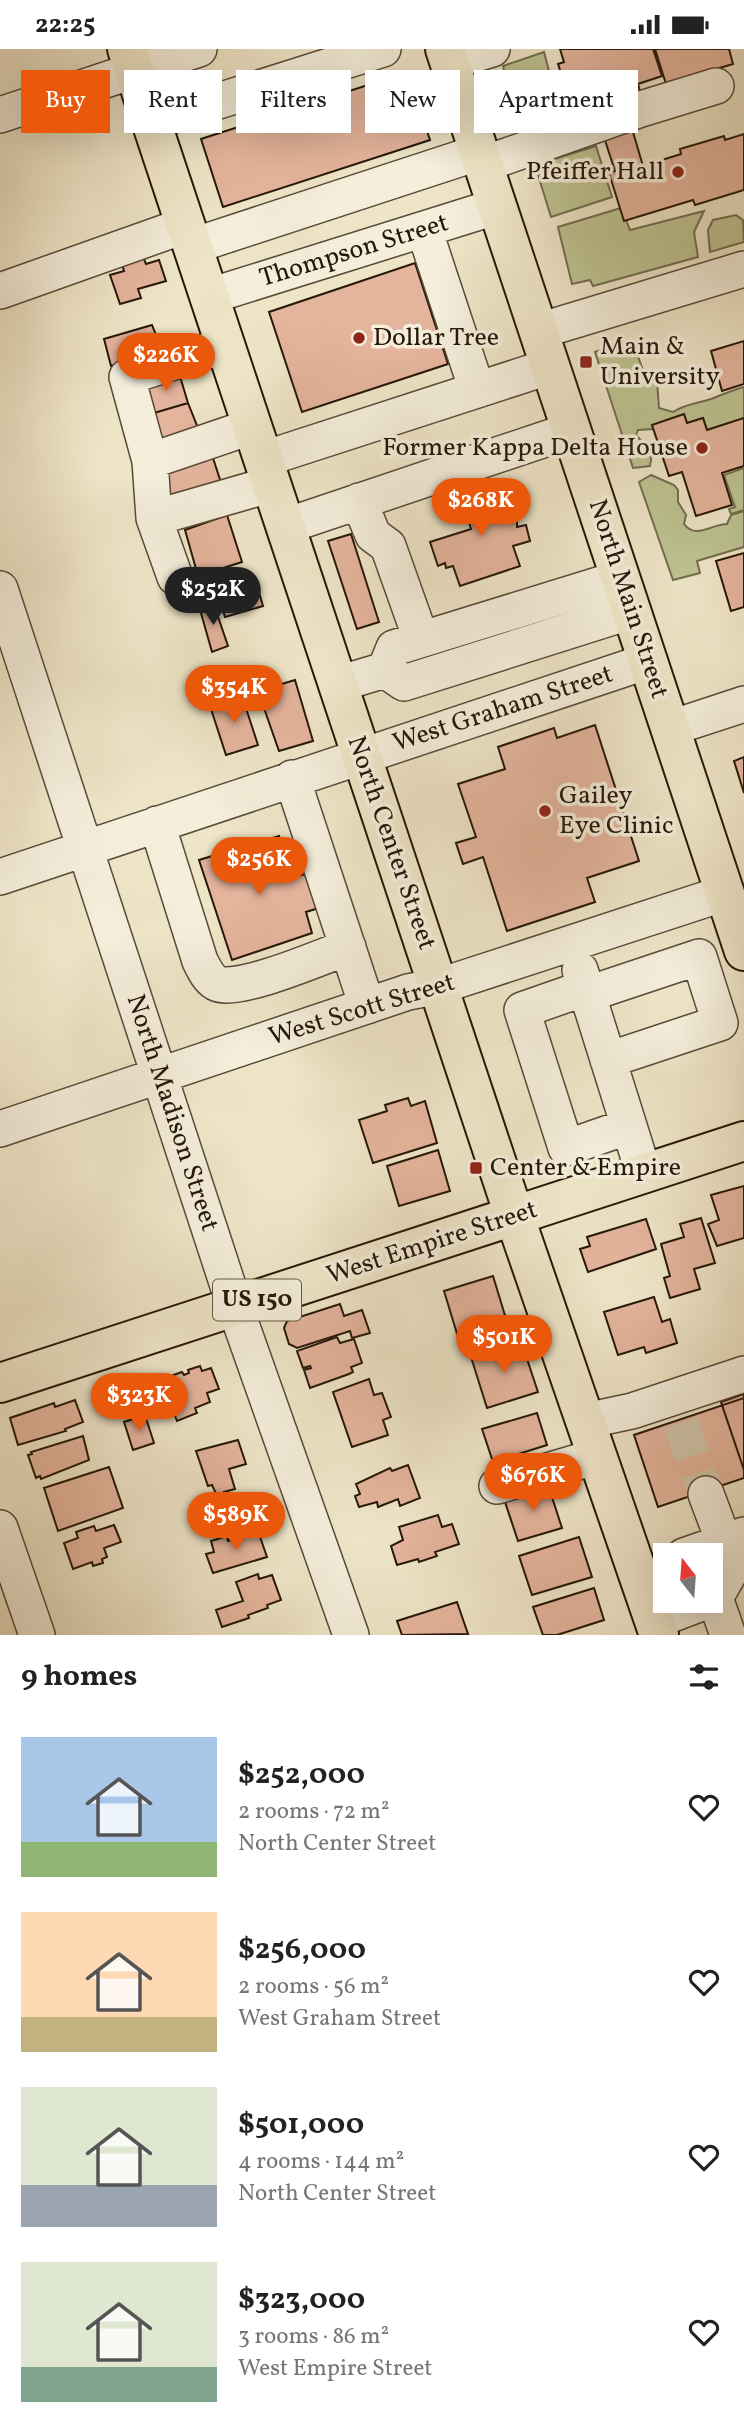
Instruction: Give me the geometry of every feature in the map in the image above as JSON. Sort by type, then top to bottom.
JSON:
[{"type":"main road","name":"North Main Street","points":[[447,56],[744,951]]},
{"type":"main road","name":"North Center Street","points":[[155,133],[514,1215],[585,1421],[598,1457],[651,1567],[656,1628]]},
{"type":"main road","name":"West Empire Street","points":[[0,1383],[744,1142]]},
{"type":"street","points":[[0,115],[131,60],[199,49]]},
{"type":"street","points":[[222,101],[383,49]]},
{"type":"street","points":[[447,56],[492,49]]},
{"type":"street","points":[[0,291],[190,236],[482,158],[716,86]]},
{"type":"street","name":"Thompson Street","points":[[210,296],[498,206]]},
{"type":"street","points":[[424,229],[477,390]]},
{"type":"street","points":[[539,331],[744,269]]},
{"type":"street","points":[[175,577],[154,518],[150,461],[127,377],[226,345]]},
{"type":"street","points":[[154,518],[263,456],[551,366]]},
{"type":"street","points":[[286,526],[572,430]]},
{"type":"street","points":[[150,461],[263,456]]},
{"type":"street","points":[[359,502],[373,535],[388,547],[421,639]]},
{"type":"street","name":"North Madison Street","points":[[0,589],[87,848],[235,1307],[351,1635]]},
{"type":"street","points":[[338,684],[384,670],[394,648],[421,639],[626,595]]},
{"type":"street","points":[[384,670],[404,683],[626,595]]},
{"type":"street","name":"West Graham Street","points":[[0,877],[648,661]]},
{"type":"street","points":[[671,729],[744,704]]},
{"type":"street","points":[[292,778],[368,1006]]},
{"type":"street","points":[[157,824],[200,961],[206,974],[217,984],[231,986],[249,983],[348,947]]},
{"type":"street","name":"West Scott Street","points":[[0,1129],[408,992],[439,986],[725,893]]},
{"type":"street","points":[[571,943],[644,1174]]},
{"type":"street","points":[[608,1060],[720,1023],[699,957],[600,990],[586,988],[522,1010],[566,1148],[629,1126]]},
{"type":"street","points":[[707,980],[744,968]]},
{"type":"street","points":[[585,1421],[632,1411],[676,1410],[744,1374]]},
{"type":"street","points":[[498,1486],[598,1457]]},
{"type":"street","points":[[706,1494],[734,1539],[731,1570],[723,1582]]},
{"type":"street","points":[[0,1528],[9,1583],[37,1635]]},
{"type":"street","points":[[656,1628],[685,1613]]},
{"type":"street","points":[[717,1613],[728,1635]]},
{"type":"green space","points":[[544,52],[549,70],[504,70],[503,66]]},
{"type":"green space","points":[[523,133],[563,133],[527,145]]},
{"type":"green space","points":[[596,146],[612,197],[551,217],[535,165]]},
{"type":"green space","points":[[621,208],[630,230],[704,211],[694,232],[698,257],[593,286],[590,280],[572,284],[558,227]]},
{"type":"green space","points":[[736,215],[743,220],[744,242],[710,252],[708,230],[713,220]]},
{"type":"green space","points":[[632,340],[643,370],[657,380],[659,408],[673,412],[744,387],[744,418],[707,430],[703,418],[687,423],[684,414],[652,425],[653,429],[638,430],[636,435],[649,448],[651,460],[650,466],[633,468],[595,352]]},
{"type":"green space","points":[[744,468],[744,510],[731,514],[729,509],[735,507],[724,475]]},
{"type":"green space","points":[[651,475],[674,485],[678,490],[678,502],[686,515],[684,524],[694,531],[727,524],[731,515],[744,511],[744,547],[697,561],[700,573],[673,580],[639,482]]},
{"type":"building","points":[[560,49],[653,49],[662,76],[638,84],[638,70],[560,70],[558,64],[564,62]]},
{"type":"building","points":[[655,49],[729,49],[733,64],[666,84]]},
{"type":"building","points":[[365,86],[365,133],[428,133],[430,140],[223,207],[201,139],[236,128],[236,133],[351,133],[351,90]]},
{"type":"building","name":"Pfeiffer Hall","points":[[603,133],[633,133],[643,166],[681,154],[680,149],[724,136],[725,140],[744,134],[744,190],[695,205],[693,200],[624,221],[609,173],[615,171]]},
{"type":"building","points":[[142,254],[146,264],[159,260],[166,281],[138,289],[141,298],[120,304],[110,275],[124,271],[121,261]]},
{"type":"building","name":"Dollar Tree","points":[[415,263],[448,364],[302,412],[269,312]]},
{"type":"building","points":[[152,325],[162,350],[111,366],[104,339]]},
{"type":"building","points":[[744,341],[744,384],[722,391],[711,351]]},
{"type":"building","points":[[179,373],[188,403],[154,413],[144,383]]},
{"type":"building","points":[[188,403],[200,433],[163,444],[154,413]]},
{"type":"building","name":"Former Kappa Delta House","points":[[684,414],[687,423],[703,418],[707,430],[744,418],[744,466],[722,473],[732,505],[696,516],[682,472],[669,476],[652,425]]},
{"type":"building","points":[[213,458],[224,492],[164,500],[161,464]]},
{"type":"building","points":[[494,482],[504,516],[511,515],[517,520],[517,527],[526,525],[530,541],[513,546],[520,566],[460,586],[453,566],[446,568],[445,563],[438,566],[430,542],[471,529],[465,509],[459,511],[454,495]]},
{"type":"building","points":[[227,515],[242,562],[198,576],[185,530]]},
{"type":"building","points":[[351,534],[379,622],[357,629],[328,541]]},
{"type":"building","points":[[744,553],[744,607],[731,611],[716,561]]},
{"type":"building","points":[[256,582],[263,606],[225,617],[218,594]]},
{"type":"building","points":[[213,602],[228,646],[212,652],[199,606]]},
{"type":"building","points":[[295,680],[313,741],[279,751],[258,691]]},
{"type":"building","points":[[242,696],[258,745],[226,755],[210,706]]},
{"type":"building","name":"Gailey Eye Clinic","points":[[595,725],[639,861],[587,878],[595,902],[507,931],[483,857],[463,864],[456,843],[476,837],[458,784],[505,769],[498,747],[554,728],[557,738]]},
{"type":"building","points":[[744,757],[744,793],[734,761]]},
{"type":"building","points":[[279,836],[292,878],[312,872],[322,907],[306,912],[312,933],[232,960],[199,860]]},
{"type":"building","points":[[408,1098],[411,1106],[425,1101],[437,1143],[373,1163],[359,1120],[387,1111],[385,1105]]},
{"type":"building","points":[[438,1150],[450,1191],[399,1206],[387,1166]]},
{"type":"building","points":[[744,1186],[744,1238],[717,1246],[708,1224],[719,1220],[711,1195]]},
{"type":"building","points":[[701,1218],[715,1263],[694,1269],[700,1289],[670,1298],[664,1278],[670,1276],[661,1244],[684,1237],[680,1224]]},
{"type":"building","points":[[646,1219],[656,1249],[588,1272],[580,1249],[590,1246],[587,1237]]},
{"type":"building","points":[[493,1276],[507,1322],[458,1337],[444,1291]]},
{"type":"building","points":[[654,1297],[662,1322],[670,1319],[677,1343],[646,1353],[644,1347],[618,1355],[604,1312]]},
{"type":"building","points":[[340,1304],[344,1316],[362,1310],[370,1333],[352,1338],[350,1331],[297,1348],[289,1344],[284,1328],[287,1321]]},
{"type":"building","points":[[337,1337],[340,1343],[354,1339],[362,1363],[351,1367],[353,1372],[349,1374],[310,1388],[304,1370],[311,1368],[303,1368],[297,1351]]},
{"type":"building","points":[[521,1341],[538,1392],[487,1408],[471,1357]]},
{"type":"building","points":[[200,1366],[202,1371],[211,1368],[219,1389],[207,1393],[210,1402],[195,1408],[197,1413],[177,1421],[171,1406],[150,1414],[143,1396],[167,1385],[165,1378],[182,1372],[184,1375],[189,1373],[188,1370]]},
{"type":"building","points":[[369,1379],[374,1395],[382,1393],[391,1417],[383,1420],[388,1435],[352,1447],[333,1392]]},
{"type":"building","points":[[744,1394],[744,1470],[721,1402]]},
{"type":"building","points":[[744,1398],[744,1478],[658,1507],[634,1435]]},
{"type":"building","points":[[75,1400],[83,1422],[65,1429],[66,1431],[18,1445],[10,1418],[54,1403],[55,1407]]},
{"type":"building","points":[[537,1413],[547,1445],[493,1462],[482,1429]]},
{"type":"building","points":[[145,1415],[154,1443],[133,1450],[124,1422]]},
{"type":"building","points":[[83,1436],[89,1460],[41,1479],[40,1476],[36,1478],[28,1455],[32,1454],[31,1452]]},
{"type":"building","points":[[238,1440],[246,1464],[229,1469],[235,1489],[224,1492],[225,1495],[218,1498],[212,1485],[208,1486],[196,1451]]},
{"type":"building","points":[[408,1465],[420,1498],[400,1506],[398,1499],[378,1507],[377,1502],[359,1507],[355,1496],[360,1494],[356,1484],[390,1468],[392,1471]]},
{"type":"building","points":[[109,1467],[123,1508],[58,1531],[44,1488]]},
{"type":"building","points":[[548,1485],[562,1528],[518,1541],[504,1499]]},
{"type":"building","points":[[438,1515],[442,1527],[452,1524],[459,1544],[435,1552],[437,1556],[397,1565],[391,1546],[403,1540],[399,1527]]},
{"type":"building","points":[[114,1525],[121,1542],[104,1548],[107,1557],[102,1559],[103,1563],[93,1566],[92,1562],[73,1569],[64,1543],[78,1538],[76,1532],[94,1526],[96,1531]]},
{"type":"building","points":[[258,1531],[267,1557],[213,1573],[206,1554],[214,1552],[211,1541],[227,1536],[228,1541]]},
{"type":"building","points":[[579,1537],[592,1577],[532,1595],[519,1556]]},
{"type":"building","points":[[258,1574],[259,1579],[272,1575],[281,1600],[248,1615],[249,1618],[222,1627],[216,1610],[243,1601],[236,1582]]},
{"type":"building","points":[[594,1588],[604,1620],[557,1635],[543,1635],[533,1607]]},
{"type":"building","points":[[457,1602],[468,1634],[402,1635],[397,1621]]},
{"type":"tunnel","points":[[681,1423],[706,1494]]},
{"type":"place","name":"Pfeiffer Hall","points":[[678,172]]},
{"type":"place","name":"Dollar Tree","points":[[359,338]]},
{"type":"place","name":"Main & University","points":[[586,362]]},
{"type":"place","name":"Former Kappa Delta House","points":[[702,448]]},
{"type":"place","name":"Gailey Eye Clinic","points":[[545,811]]},
{"type":"place","name":"Center & Empire","points":[[476,1168]]}]
